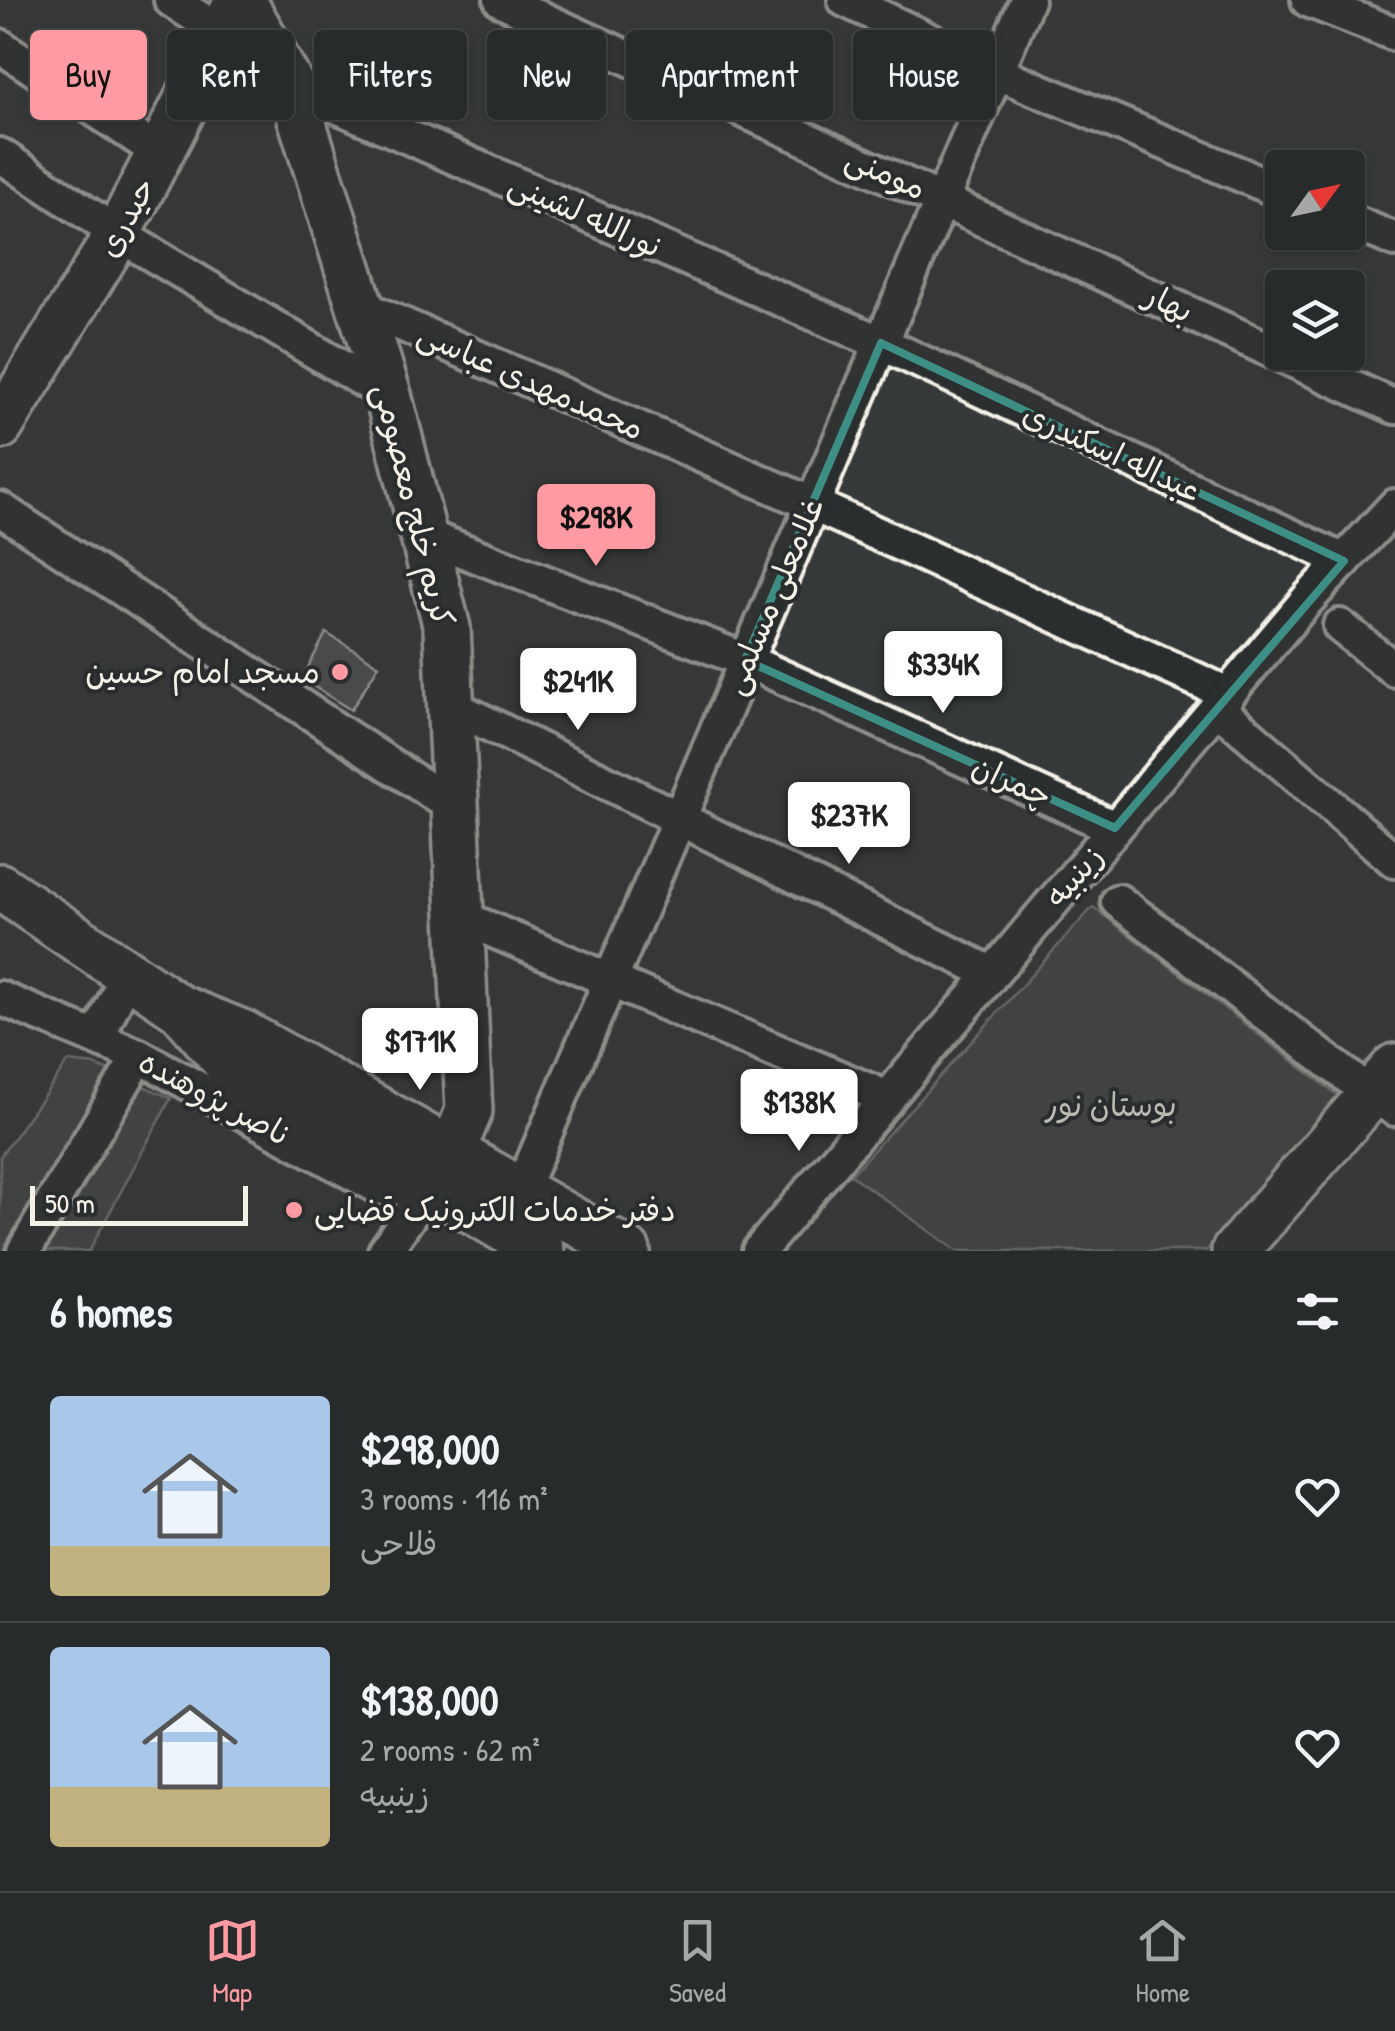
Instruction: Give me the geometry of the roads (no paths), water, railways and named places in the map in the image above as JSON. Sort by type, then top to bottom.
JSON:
[{"type":"street","points":[[171,0],[234,11]]},
{"type":"street","name":"مومنی","points":[[501,0],[942,199]]},
{"type":"street","points":[[845,0],[996,72],[1265,185]]},
{"type":"street","name":"غلامعلی مسلمی","points":[[520,1193],[1027,0]]},
{"type":"street","points":[[1308,0],[1395,34]]},
{"type":"street","name":"حیدری","points":[[0,426],[118,234],[234,11]]},
{"type":"street","points":[[0,46],[160,154]]},
{"type":"street","name":"نورالله لشینی","points":[[294,87],[881,343]]},
{"type":"street","name":"کریم خلج معصومی","points":[[294,92],[388,395],[447,628],[469,1111],[440,1170]]},
{"type":"street","points":[[0,155],[118,234],[388,395]]},
{"type":"street","name":"بهار","points":[[942,199],[1395,407]]},
{"type":"street","points":[[1365,227],[1395,240]]},
{"type":"street","name":"محمدمهدی عباسی","points":[[360,306],[812,504],[1223,700],[1395,861]]},
{"type":"street","name":"عبداله اسکندری","points":[[881,343],[1344,560]]},
{"type":"street","name":"زینبیه","points":[[758,1251],[1223,700],[1395,506]]},
{"type":"street","points":[[0,509],[454,806]]},
{"type":"street","name":"چمران","points":[[424,536],[745,660],[1116,828]]},
{"type":"street","points":[[1340,626],[1395,670]]},
{"type":"street","points":[[450,705],[991,973]]},
{"type":"street","points":[[0,887],[179,1008],[244,1034],[440,1170],[541,1251]]},
{"type":"street","points":[[1118,901],[1387,1090],[1254,1245]]},
{"type":"street","points":[[461,917],[887,1098]]},
{"type":"street","points":[[97,1038],[128,974]]},
{"type":"street","name":"ناصر پژوهنده","points":[[0,998],[139,1056],[380,1188],[440,1170]]},
{"type":"street","points":[[24,1251],[139,1056]]},
{"type":"street","points":[[440,1170],[520,1193],[627,1251]]},
{"type":"street","points":[[386,1251],[440,1170]]},
{"type":"place","name":"مسجد امام حسین","points":[[340,672]]},
{"type":"place","name":"دفتر خدمات الکترونیک قضایی","points":[[294,1210]]},
{"type":"park label","name":"بوستان نور","points":[[1111,1105]]}]
